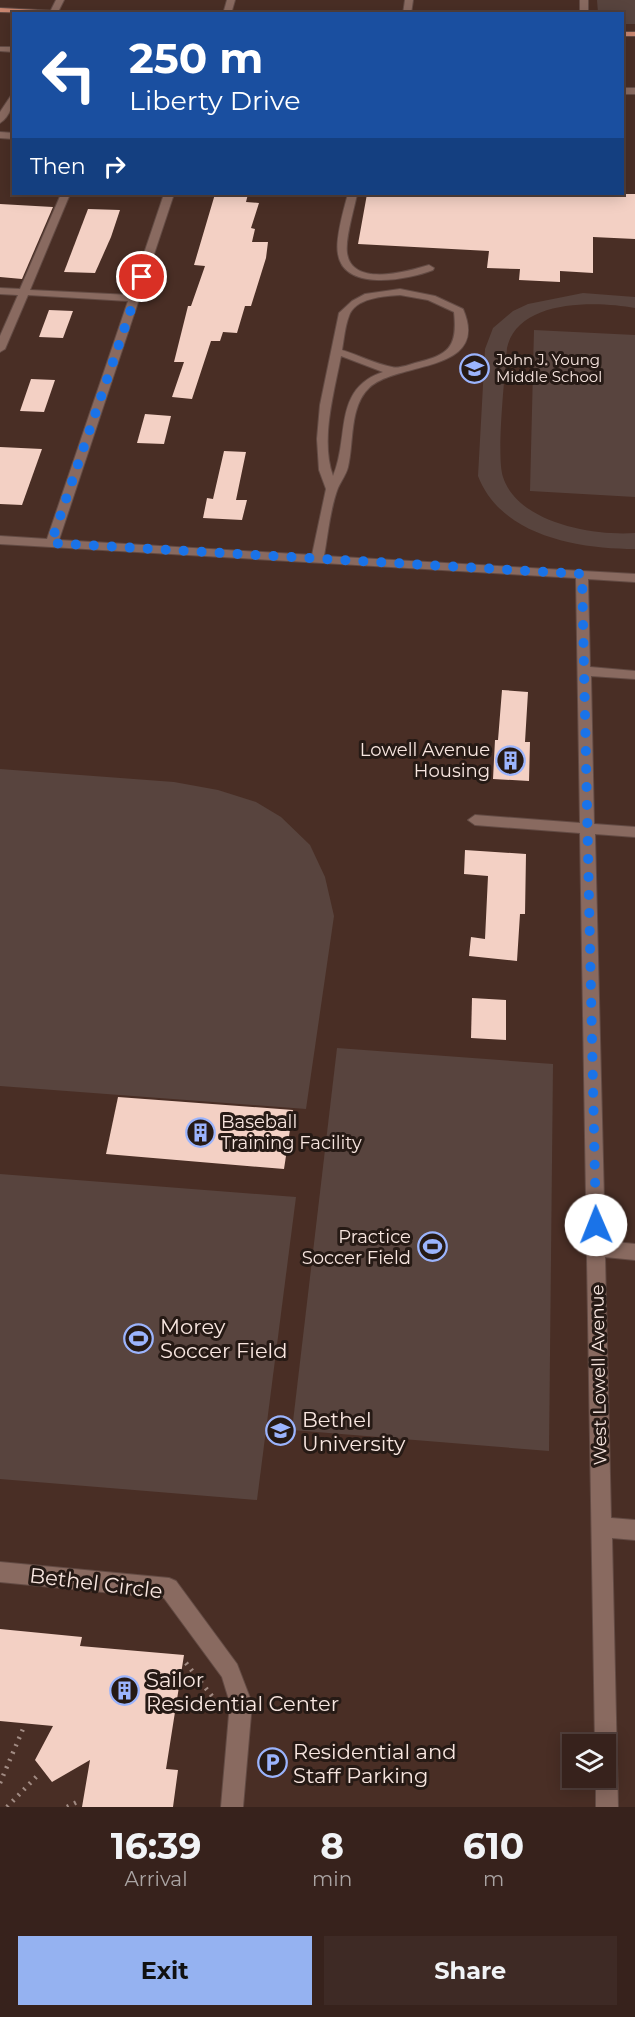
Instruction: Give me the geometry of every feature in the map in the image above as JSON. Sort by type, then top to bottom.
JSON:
[{"type":"main road","points":[[0,10],[36,12]]},
{"type":"street","points":[[0,120],[12,97]]},
{"type":"street","points":[[0,349],[65,195]]},
{"type":"street","points":[[51,543],[169,195]]},
{"type":"street","points":[[352,195],[342,252],[342,261],[349,268],[379,278],[417,274],[429,268]]},
{"type":"street","points":[[0,291],[135,298]]},
{"type":"street","points":[[317,559],[332,489],[342,471],[355,400],[365,386],[392,371],[441,359],[455,352],[463,325],[459,311],[426,295],[373,295],[352,303],[344,313],[323,439],[325,470],[332,489]]},
{"type":"street","points":[[336,351],[392,371]]},
{"type":"street","points":[[0,540],[635,578]]},
{"type":"street","name":"West Lowell Avenue","points":[[582,574],[606,1734]]},
{"type":"street","points":[[584,671],[635,675]]},
{"type":"street","points":[[475,820],[635,832]]},
{"type":"street","points":[[596,1248],[635,1252]]},
{"type":"street","points":[[602,1527],[635,1530]]},
{"type":"street","name":"Bethel Circle","points":[[0,1572],[169,1588],[230,1671],[242,1703],[232,1807]]},
{"type":"street","name":"West Lowell Avenue","points":[[607,1788],[607,1807]]},
{"type":"path","points":[[186,1663],[220,1706]]},
{"type":"path","points":[[0,1783],[23,1729]]},
{"type":"path","points":[[7,1807],[38,1775]]},
{"type":"path","points":[[67,1807],[77,1802]]},
{"type":"shaded area","points":[[597,0],[635,0],[635,24],[624,24],[624,12],[598,12]]},
{"type":"shaded area","points":[[583,293],[635,297],[635,308],[600,304],[560,307],[526,320],[514,332],[507,348],[503,395],[500,452],[503,477],[511,493],[524,506],[540,516],[579,529],[635,533],[635,549],[590,546],[544,535],[504,513],[489,496],[478,476],[485,349],[493,328],[513,311],[528,304]]},
{"type":"shaded area","points":[[534,330],[635,335],[635,497],[530,491]]},
{"type":"shaded area","points":[[0,769],[174,782],[218,790],[256,802],[281,817],[310,845],[325,877],[334,916],[306,1109],[0,1086]]},
{"type":"shaded area","name":"Practice Soccer Field","points":[[337,1048],[553,1064],[549,1451],[292,1430]]},
{"type":"shaded area","name":"Morey Soccer Field","points":[[0,1174],[296,1197],[257,1500],[0,1479]]},
{"type":"building","points":[[635,194],[635,239],[593,237],[593,273],[560,271],[560,282],[519,280],[520,269],[487,268],[489,251],[358,244],[367,195]]},
{"type":"building","points":[[215,195],[248,195],[246,202],[259,203],[251,228],[255,229],[252,242],[268,242],[266,258],[251,306],[245,306],[237,333],[223,332],[220,341],[211,341],[192,399],[172,397],[184,362],[174,362],[188,306],[191,306],[205,266],[194,265]]},
{"type":"building","points":[[0,204],[53,207],[22,279],[0,277]]},
{"type":"building","points":[[88,209],[120,210],[95,273],[64,272]]},
{"type":"building","points":[[49,310],[73,311],[63,338],[39,337]]},
{"type":"building","points":[[31,379],[55,380],[44,412],[20,411]]},
{"type":"building","points":[[145,414],[171,416],[164,444],[137,443]]},
{"type":"building","points":[[0,447],[42,449],[22,505],[0,504]]},
{"type":"building","points":[[224,451],[246,452],[236,500],[247,500],[242,520],[203,518],[207,498],[213,499]]},
{"type":"building","points":[[502,690],[528,692],[525,742],[530,742],[529,781],[493,779],[495,740],[498,740]]},
{"type":"building","points":[[465,850],[526,854],[525,914],[520,914],[517,961],[469,956],[471,937],[485,939],[488,876],[464,874]]},
{"type":"building","points":[[472,998],[506,1000],[506,1040],[471,1038]]},
{"type":"building","name":"Baseball Training Facility","points":[[118,1097],[293,1110],[284,1169],[106,1154]]},
{"type":"building","points":[[0,1629],[82,1637],[80,1646],[184,1655],[166,1769],[178,1770],[173,1807],[82,1807],[90,1760],[52,1782],[35,1760],[53,1726],[0,1721]]},
{"type":"place","name":"John J. Young Middle School","points":[[475,368]]},
{"type":"place","name":"Lowell Avenue Housing","points":[[511,760]]},
{"type":"place","name":"Baseball Training Facility","points":[[200,1132]]},
{"type":"place","name":"Practice Soccer Field","points":[[432,1247]]},
{"type":"place","name":"Morey Soccer Field","points":[[139,1338]]},
{"type":"place","name":"Bethel University","points":[[281,1431]]},
{"type":"place","name":"Sailor Residential Center","points":[[125,1691]]},
{"type":"place","name":"Residential and Staff Parking","points":[[272,1763]]},
{"type":"route","points":[[142,277],[51,543],[582,574],[596,1225]]}]
